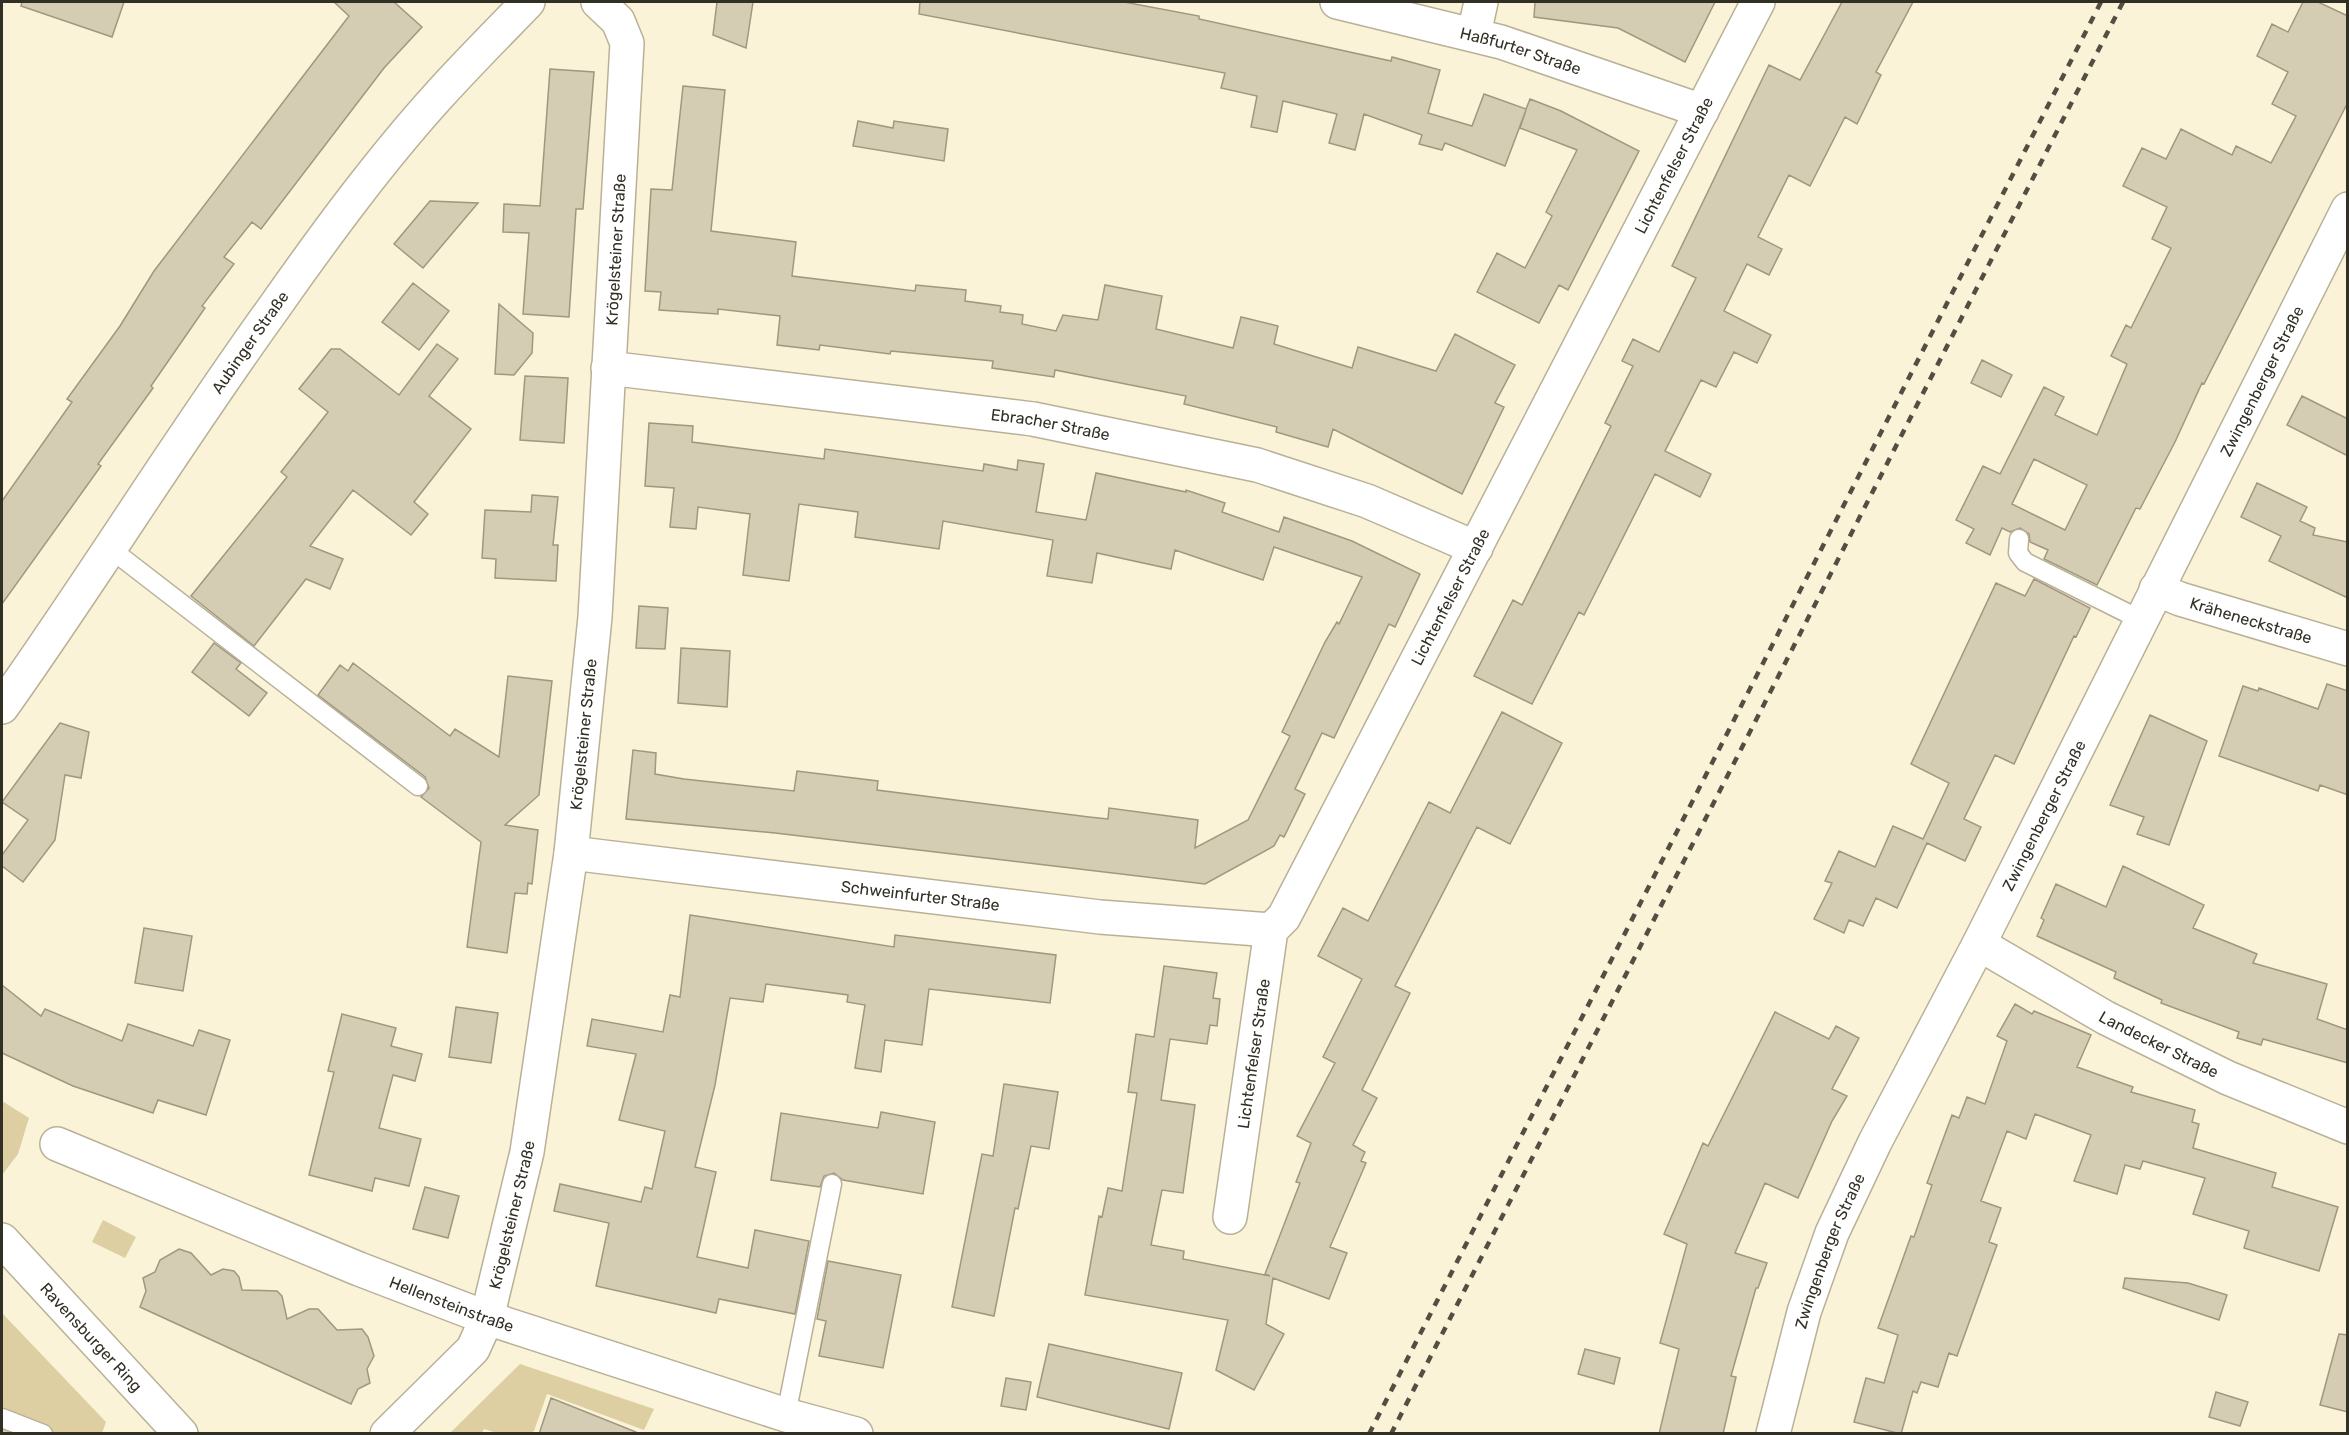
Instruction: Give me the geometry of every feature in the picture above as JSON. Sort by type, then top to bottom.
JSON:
[{"type":"street","name":"Aubinger Straße","points":[[2,707],[112,550],[212,396],[359,193],[439,94],[528,2]]},
{"type":"street","name":"Krögelsteiner Straße","points":[[387,1434],[473,1349],[487,1318],[527,1152],[571,854],[595,616],[627,43],[618,21],[598,2]]},
{"type":"street","name":"Haßfurter Straße","points":[[1337,2],[1474,34],[1702,111]]},
{"type":"street","points":[[1474,34],[1481,2]]},
{"type":"street","name":"Lichtenfelser Straße","points":[[1230,1217],[1271,930],[1284,917],[1758,2]]},
{"type":"street","name":"Zwingenberger Straße","points":[[1773,1434],[1804,1312],[1832,1233],[1875,1142],[1979,944],[2348,209]]},
{"type":"street","name":"Ebracher Straße","points":[[608,368],[1033,419],[1234,460],[1257,465],[1366,501],[1476,548]]},
{"type":"street","name":"Kräheneckstraße","points":[[2156,589],[2180,599],[2348,649]]},
{"type":"street","name":"Schweinfurter Straße","points":[[571,854],[1100,917],[1271,930]]},
{"type":"street","name":"Landecker Straße","points":[[1979,944],[2116,1023],[2228,1078],[2348,1127]]},
{"type":"street","name":"Hellensteinstraße","points":[[57,1144],[359,1269],[487,1318],[786,1415],[856,1434]]},
{"type":"street","name":"Ravensburger Ring","points":[[2,1240],[179,1433]]},
{"type":"lane","points":[[2019,539],[2018,553],[2025,562],[2141,620]]},
{"type":"lane","points":[[112,550],[418,786]]},
{"type":"lane","points":[[786,1415],[832,1184]]},
{"type":"lane","points":[[2,1418],[43,1434]]},
{"type":"shaded area","points":[[2,1101],[29,1118],[18,1154],[2,1175]]},
{"type":"shaded area","points":[[103,1220],[136,1237],[125,1258],[92,1242]]},
{"type":"shaded area","points":[[2,1313],[106,1422],[102,1433],[2,1433]]},
{"type":"shaded area","points":[[520,1364],[654,1409],[644,1430],[547,1394],[534,1431],[530,1433],[497,1433],[484,1429],[482,1433],[450,1433]]},
{"type":"building","points":[[22,2],[124,2],[112,37],[21,6]]},
{"type":"building","points":[[334,2],[394,2],[422,27],[384,68],[261,229],[252,222],[224,257],[234,264],[202,306],[205,308],[151,386],[153,388],[98,464],[101,466],[2,604],[2,501],[72,402],[67,399],[120,326],[154,271],[349,16]]},
{"type":"building","points":[[717,2],[753,2],[746,48],[713,35]]},
{"type":"building","points":[[920,2],[1124,2],[1199,16],[1199,19],[1391,61],[1392,57],[1440,70],[1428,113],[1472,126],[1484,94],[1526,109],[1530,99],[1561,111],[1639,151],[1568,290],[1559,285],[1539,323],[1477,292],[1497,253],[1525,268],[1552,216],[1546,212],[1577,150],[1520,128],[1526,110],[1505,166],[1445,143],[1442,150],[1419,144],[1422,135],[1364,114],[1355,150],[1329,143],[1337,114],[1283,101],[1277,132],[1251,127],[1257,96],[1221,88],[1225,73],[919,14]]},
{"type":"building","points":[[1535,2],[1715,2],[1685,62],[1618,28],[1534,17]]},
{"type":"building","points":[[1842,2],[1913,2],[1876,72],[1881,75],[1857,124],[1845,117],[1810,186],[1789,175],[1758,237],[1782,249],[1769,275],[1747,264],[1724,311],[1771,335],[1757,363],[1734,352],[1716,387],[1701,380],[1665,451],[1711,474],[1700,497],[1655,474],[1584,615],[1579,612],[1532,704],[1474,676],[1513,600],[1522,605],[1611,426],[1605,423],[1633,366],[1622,361],[1633,339],[1659,352],[1696,278],[1672,266],[1769,65],[1800,80]]},
{"type":"building","points":[[2303,2],[2318,2],[2348,16],[2348,102],[2204,384],[2202,383],[2175,442],[2140,509],[2136,508],[2097,585],[2044,559],[2048,550],[2030,542],[2029,534],[2020,528],[2010,532],[2002,528],[1990,555],[1966,543],[1974,529],[1956,520],[1983,466],[2000,474],[2044,387],[2064,397],[2055,415],[2097,435],[2127,364],[2111,356],[2126,325],[2131,328],[2171,248],[2152,239],[2167,207],[2123,186],[2142,148],[2166,159],[2181,129],[2232,155],[2236,146],[2271,163],[2296,116],[2272,104],[2288,72],[2257,56],[2272,24],[2288,32]],"holes":[[[2034,459],[2087,485],[2065,530],[2012,504]]]},
{"type":"building","points":[[550,69],[594,72],[583,209],[576,209],[569,317],[523,314],[529,233],[503,232],[504,204],[540,206]]},
{"type":"building","points":[[683,86],[725,90],[711,231],[796,242],[792,276],[915,291],[916,285],[966,290],[965,301],[1001,306],[1000,312],[1023,315],[1022,324],[1056,331],[1063,315],[1098,320],[1105,285],[1162,296],[1156,329],[1233,348],[1241,317],[1278,326],[1274,344],[1352,368],[1358,347],[1436,371],[1455,334],[1515,365],[1495,403],[1504,407],[1462,494],[1333,429],[1328,447],[1276,432],[1277,427],[1184,404],[1186,396],[1055,370],[1054,377],[992,368],[993,361],[891,351],[890,354],[820,345],[819,350],[777,345],[780,316],[718,309],[718,314],[659,310],[661,292],[645,291],[651,189],[672,190]]},
{"type":"building","points":[[858,121],[893,128],[894,121],[948,129],[944,161],[853,146]]},
{"type":"building","points":[[430,201],[478,203],[423,268],[394,244]]},
{"type":"building","points":[[413,283],[449,311],[419,350],[382,322]]},
{"type":"building","points":[[499,304],[533,333],[532,353],[514,375],[495,374]]},
{"type":"building","points":[[437,344],[458,359],[429,396],[471,429],[414,502],[428,514],[411,535],[353,490],[310,546],[343,559],[330,589],[306,579],[254,646],[191,596],[287,477],[281,472],[328,412],[299,389],[331,349],[340,349],[399,395]]},
{"type":"building","points":[[1982,360],[2012,375],[2001,397],[1971,383]]},
{"type":"building","points":[[525,376],[568,378],[564,443],[520,440]]},
{"type":"building","points":[[2302,396],[2348,419],[2348,456],[2287,425]]},
{"type":"building","points":[[649,423],[693,426],[692,442],[824,459],[825,449],[983,471],[984,464],[1017,470],[1018,460],[1044,464],[1036,512],[1086,520],[1096,473],[1186,492],[1186,490],[1225,503],[1222,512],[1279,532],[1284,517],[1352,541],[1420,574],[1395,627],[1389,624],[1334,738],[1322,733],[1295,789],[1305,794],[1284,837],[1280,835],[1274,846],[1205,884],[775,833],[626,819],[633,750],[656,753],[655,774],[684,779],[794,791],[797,771],[878,781],[877,790],[1089,817],[1108,819],[1109,808],[1198,820],[1195,848],[1248,820],[1290,736],[1282,732],[1325,642],[1337,622],[1339,624],[1362,577],[1274,547],[1263,580],[1175,550],[1171,569],[1097,553],[1092,583],[1047,576],[1053,540],[943,521],[939,549],[855,537],[858,512],[799,504],[789,581],[743,575],[750,514],[698,507],[696,529],[670,527],[674,488],[645,486]]},
{"type":"building","points":[[2257,483],[2307,507],[2300,521],[2315,528],[2313,535],[2348,542],[2348,598],[2269,561],[2281,536],[2241,517]]},
{"type":"building","points":[[532,495],[558,497],[553,545],[558,545],[556,581],[495,578],[496,559],[482,558],[485,510],[531,512]]},
{"type":"building","points":[[2034,579],[2090,608],[2076,637],[2074,636],[2014,764],[1995,755],[1964,819],[1981,827],[1965,861],[1927,843],[1897,908],[1876,898],[1863,926],[1849,920],[1844,933],[1814,919],[1832,883],[1825,881],[1839,851],[1875,867],[1893,826],[1923,839],[1949,783],[1911,764],[1996,583],[2025,596]]},
{"type":"building","points":[[639,606],[668,608],[665,649],[636,648]]},
{"type":"building","points":[[214,643],[241,663],[236,669],[267,693],[249,716],[192,672]]},
{"type":"building","points":[[681,648],[730,651],[727,707],[678,703]]},
{"type":"building","points":[[353,663],[450,736],[455,729],[499,757],[508,676],[552,681],[539,795],[505,825],[538,830],[532,884],[528,883],[527,894],[515,893],[507,953],[467,947],[481,842],[421,797],[429,788],[425,777],[318,695],[340,665],[348,671]]},
{"type":"building","points":[[2327,684],[2348,691],[2348,795],[2320,785],[2318,791],[2219,756],[2243,686],[2258,691],[2259,688],[2318,709]]},
{"type":"building","points":[[1502,712],[1562,743],[1510,844],[1477,827],[1395,986],[1410,993],[1362,1090],[1377,1098],[1353,1145],[1365,1152],[1361,1161],[1366,1163],[1330,1247],[1347,1253],[1329,1299],[1273,1278],[1266,1324],[1284,1334],[1254,1390],[1216,1370],[1228,1320],[1085,1295],[1099,1216],[1102,1217],[1108,1188],[1122,1191],[1137,1093],[1128,1092],[1136,1034],[1154,1037],[1164,966],[1217,973],[1213,998],[1220,999],[1217,1026],[1210,1025],[1207,1044],[1170,1039],[1161,1100],[1195,1105],[1183,1193],[1162,1190],[1151,1245],[1184,1251],[1183,1259],[1270,1276],[1265,1274],[1300,1183],[1296,1182],[1311,1143],[1297,1136],[1335,1063],[1323,1057],[1362,979],[1318,956],[1343,908],[1368,921],[1429,802],[1450,813]]},
{"type":"building","points":[[2150,715],[2207,741],[2169,845],[2137,834],[2144,817],[2110,805]]},
{"type":"building","points":[[60,723],[89,732],[81,778],[65,775],[55,840],[23,882],[2,866],[2,855],[28,820],[2,802]]},
{"type":"building","points":[[2123,866],[2204,905],[2193,928],[2257,954],[2253,963],[2327,984],[2317,1019],[2348,1030],[2348,1063],[2263,1039],[2261,1045],[2237,1038],[2239,1032],[2161,1003],[2162,1000],[2114,978],[2116,972],[2037,936],[2044,920],[2041,918],[2056,884],[2106,907]]},
{"type":"building","points":[[690,915],[894,947],[895,935],[1056,955],[1050,1003],[929,989],[922,1045],[885,1040],[881,1072],[855,1068],[865,1005],[847,1002],[848,995],[766,984],[763,1002],[730,998],[715,1085],[695,1167],[716,1172],[697,1257],[748,1268],[755,1230],[809,1241],[795,1314],[719,1299],[716,1313],[596,1286],[609,1223],[554,1211],[560,1184],[641,1202],[645,1187],[652,1189],[665,1131],[619,1120],[636,1054],[587,1046],[592,1019],[663,1032],[670,995],[680,997]]},
{"type":"building","points":[[144,928],[192,936],[183,991],[135,983]]},
{"type":"building","points":[[2,985],[41,1016],[45,1009],[122,1041],[128,1024],[193,1046],[199,1030],[230,1040],[206,1115],[158,1100],[153,1113],[73,1086],[2,1053]]},
{"type":"building","points":[[2015,1004],[2032,1014],[2034,1011],[2091,1035],[2077,1067],[2133,1087],[2131,1092],[2195,1110],[2192,1122],[2199,1124],[2193,1148],[2276,1173],[2272,1187],[2338,1207],[2319,1271],[2244,1248],[2249,1231],[2193,1214],[2205,1178],[2143,1161],[2140,1169],[2125,1165],[2117,1194],[2074,1181],[2091,1135],[2035,1114],[2026,1139],[2007,1131],[1981,1201],[2001,1208],[1989,1242],[1997,1245],[1957,1356],[1949,1353],[1938,1387],[1921,1382],[1917,1393],[1913,1391],[1901,1434],[1854,1422],[1866,1378],[1884,1383],[1898,1335],[1878,1328],[1911,1236],[1914,1237],[1932,1185],[1927,1183],[1952,1115],[1959,1118],[1967,1097],[1985,1104],[2007,1041],[1997,1036]]},
{"type":"building","points":[[456,1007],[498,1013],[491,1063],[449,1057]]},
{"type":"building","points":[[1775,1012],[1829,1039],[1836,1026],[1859,1038],[1832,1089],[1847,1096],[1832,1121],[1798,1198],[1765,1183],[1735,1253],[1767,1263],[1758,1288],[1756,1288],[1731,1376],[1736,1377],[1723,1434],[1659,1434],[1679,1349],[1660,1343],[1687,1244],[1664,1234],[1703,1143],[1708,1146]]},
{"type":"building","points":[[342,1014],[396,1028],[391,1046],[422,1054],[415,1081],[393,1075],[379,1128],[421,1139],[409,1186],[375,1178],[372,1191],[309,1175],[334,1072],[328,1071]]},
{"type":"building","points":[[1004,1084],[1058,1092],[1049,1149],[1031,1146],[1018,1209],[1015,1208],[994,1316],[952,1307],[982,1154],[993,1156]]},
{"type":"building","points":[[881,1112],[935,1122],[923,1194],[843,1180],[834,1173],[824,1176],[820,1187],[771,1180],[781,1113],[878,1128]]},
{"type":"building","points":[[425,1187],[459,1196],[448,1238],[413,1229]]},
{"type":"building","points":[[179,1249],[191,1253],[211,1275],[223,1269],[234,1271],[239,1277],[242,1290],[277,1291],[282,1296],[287,1319],[309,1309],[318,1309],[337,1330],[362,1329],[368,1337],[374,1356],[367,1369],[370,1383],[358,1389],[351,1404],[140,1307],[146,1291],[143,1278],[155,1272],[160,1260]]},
{"type":"building","points":[[828,1261],[901,1275],[883,1368],[819,1356],[826,1321],[817,1319]]},
{"type":"building","points":[[2125,1278],[2188,1283],[2227,1295],[2219,1320],[2123,1288]]},
{"type":"building","points":[[2339,1334],[2348,1335],[2348,1412],[2320,1405]]},
{"type":"building","points":[[1049,1344],[1182,1373],[1169,1429],[1037,1397]]},
{"type":"building","points":[[1585,1349],[1620,1358],[1614,1384],[1578,1374]]},
{"type":"building","points":[[1006,1378],[1031,1382],[1026,1410],[1001,1406]]},
{"type":"building","points":[[2216,1392],[2248,1402],[2240,1426],[2209,1417]]},
{"type":"building","points":[[551,1398],[636,1432],[636,1434],[539,1434]]},
{"type":"railway","points":[[1369,1434],[2101,2]]},
{"type":"railway","points":[[1391,1434],[2123,2]]}]
